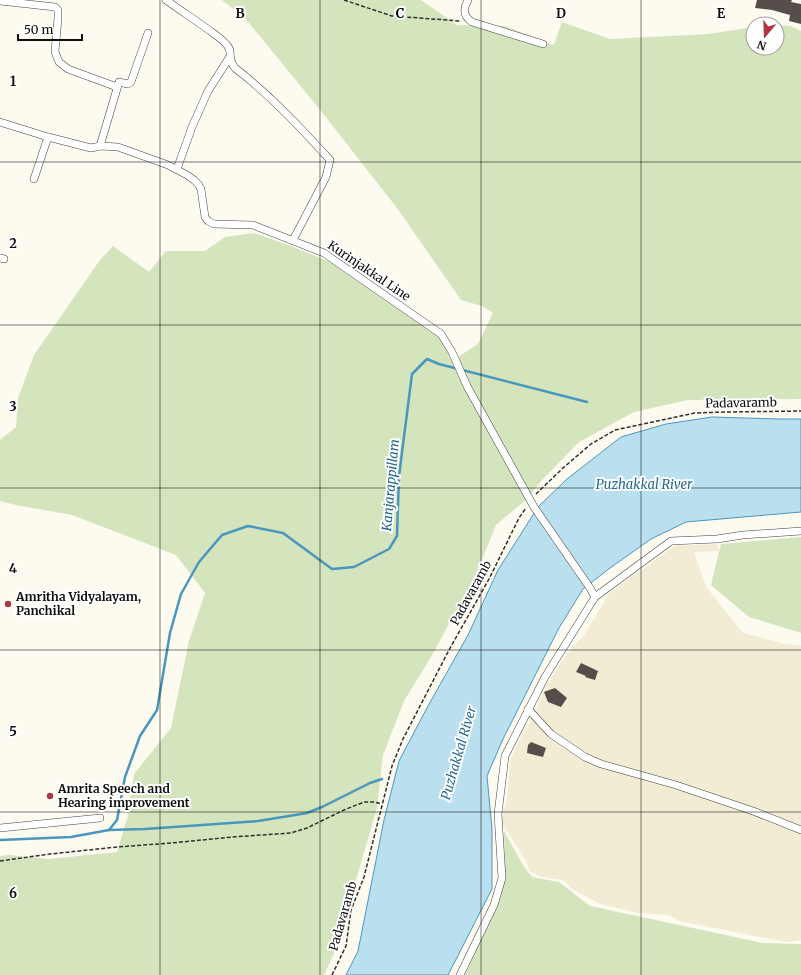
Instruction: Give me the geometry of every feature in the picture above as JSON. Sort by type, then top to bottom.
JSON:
[{"type":"street","points":[[166,0],[226,43],[230,48],[231,63],[235,68],[301,128],[330,160],[326,177],[293,240]]},
{"type":"street","points":[[468,0],[464,10],[467,19],[472,22],[543,44]]},
{"type":"street","points":[[0,1],[55,7],[58,10],[58,18],[55,52],[59,62],[68,69],[117,87]]},
{"type":"street","points":[[100,146],[119,82],[128,84],[131,82],[148,33]]},
{"type":"street","points":[[177,169],[192,127],[208,91],[230,58]]},
{"type":"street","name":"Kurinjakkal Line","points":[[0,122],[90,148],[100,146],[118,147],[177,169],[194,180],[201,189],[205,217],[208,221],[214,224],[253,225],[324,253],[441,334],[452,352],[463,378],[532,504],[595,597]]},
{"type":"street","points":[[34,179],[48,137]]},
{"type":"street","points":[[460,975],[494,905],[502,878],[498,814],[505,756],[545,677],[595,597],[670,541],[717,539],[743,535],[801,531]]},
{"type":"street","points":[[528,709],[551,734],[585,757],[601,764],[676,785],[753,811],[801,830]]},
{"type":"street","points":[[0,828],[100,818]]},
{"type":"path","points":[[344,0],[392,16],[472,22]]},
{"type":"path","name":"Padavaramb","points":[[332,975],[346,946],[351,910],[364,877],[392,766],[402,739],[449,650],[489,579],[519,518],[532,504],[541,489],[591,444],[615,430],[695,413],[801,411]]},
{"type":"path","points":[[0,861],[117,847],[291,833],[307,828],[364,802],[382,804]]},
{"type":"shaded area","points":[[717,544],[719,551],[694,552],[706,587],[743,633],[785,644],[801,646],[801,940],[786,942],[679,921],[669,915],[639,913],[600,904],[572,889],[563,880],[542,877],[529,871],[527,862],[501,822],[507,800],[510,761],[521,737],[534,715],[547,684],[567,654],[585,634],[610,592],[675,546]]},
{"type":"green space","points":[[222,0],[421,0],[457,25],[505,26],[554,45],[562,22],[610,39],[709,34],[745,28],[745,56],[785,56],[785,26],[790,26],[801,31],[801,399],[688,400],[634,412],[579,442],[542,480],[527,499],[496,525],[476,574],[431,657],[404,701],[383,755],[377,808],[336,949],[324,975],[0,975],[0,856],[9,855],[49,859],[117,852],[128,815],[134,774],[171,728],[189,641],[205,593],[176,555],[72,515],[0,501],[0,440],[16,427],[18,398],[34,355],[100,260],[113,246],[149,272],[166,251],[205,251],[225,237],[254,233],[330,262],[440,337],[452,361],[478,344],[493,313],[482,306],[461,300],[397,208],[321,111],[245,18]]},
{"type":"green space","points":[[801,537],[801,633],[749,617],[711,585],[721,544]]},
{"type":"green space","points":[[504,831],[524,867],[532,877],[559,882],[590,906],[763,943],[801,944],[801,975],[465,975],[501,897],[505,867]]},
{"type":"water","name":"Puzhakkal River","points":[[712,417],[801,419],[801,512],[686,522],[651,539],[583,589],[559,628],[503,739],[487,776],[492,829],[492,889],[448,975],[346,975],[358,951],[384,820],[399,761],[468,635],[498,570],[538,507],[567,479],[621,437],[666,424]]},
{"type":"building","points":[[757,0],[792,0],[791,2],[801,4],[801,24],[789,21],[790,15],[772,10],[755,8]]},
{"type":"building","points":[[581,663],[598,671],[595,680],[576,672]]},
{"type":"building","points":[[555,688],[567,698],[561,707],[548,702],[544,692]]},
{"type":"building","points":[[531,742],[546,748],[543,757],[527,753],[528,745]]},
{"type":"waterway","name":"Kanjarappillam","points":[[0,840],[71,837],[109,830],[117,820],[125,777],[140,736],[157,710],[170,633],[181,594],[199,562],[222,535],[248,526],[283,533],[332,569],[354,567],[389,549],[397,536],[399,476],[412,374],[427,359],[439,364],[587,402]]},
{"type":"waterway","points":[[109,830],[258,821],[307,813],[370,783],[382,779]]},
{"type":"place","name":"Amritha Vidyalayam, Panchikal","points":[[8,604]]},
{"type":"place","name":"Amrita Speech and Hearing improvement","points":[[50,796]]}]
